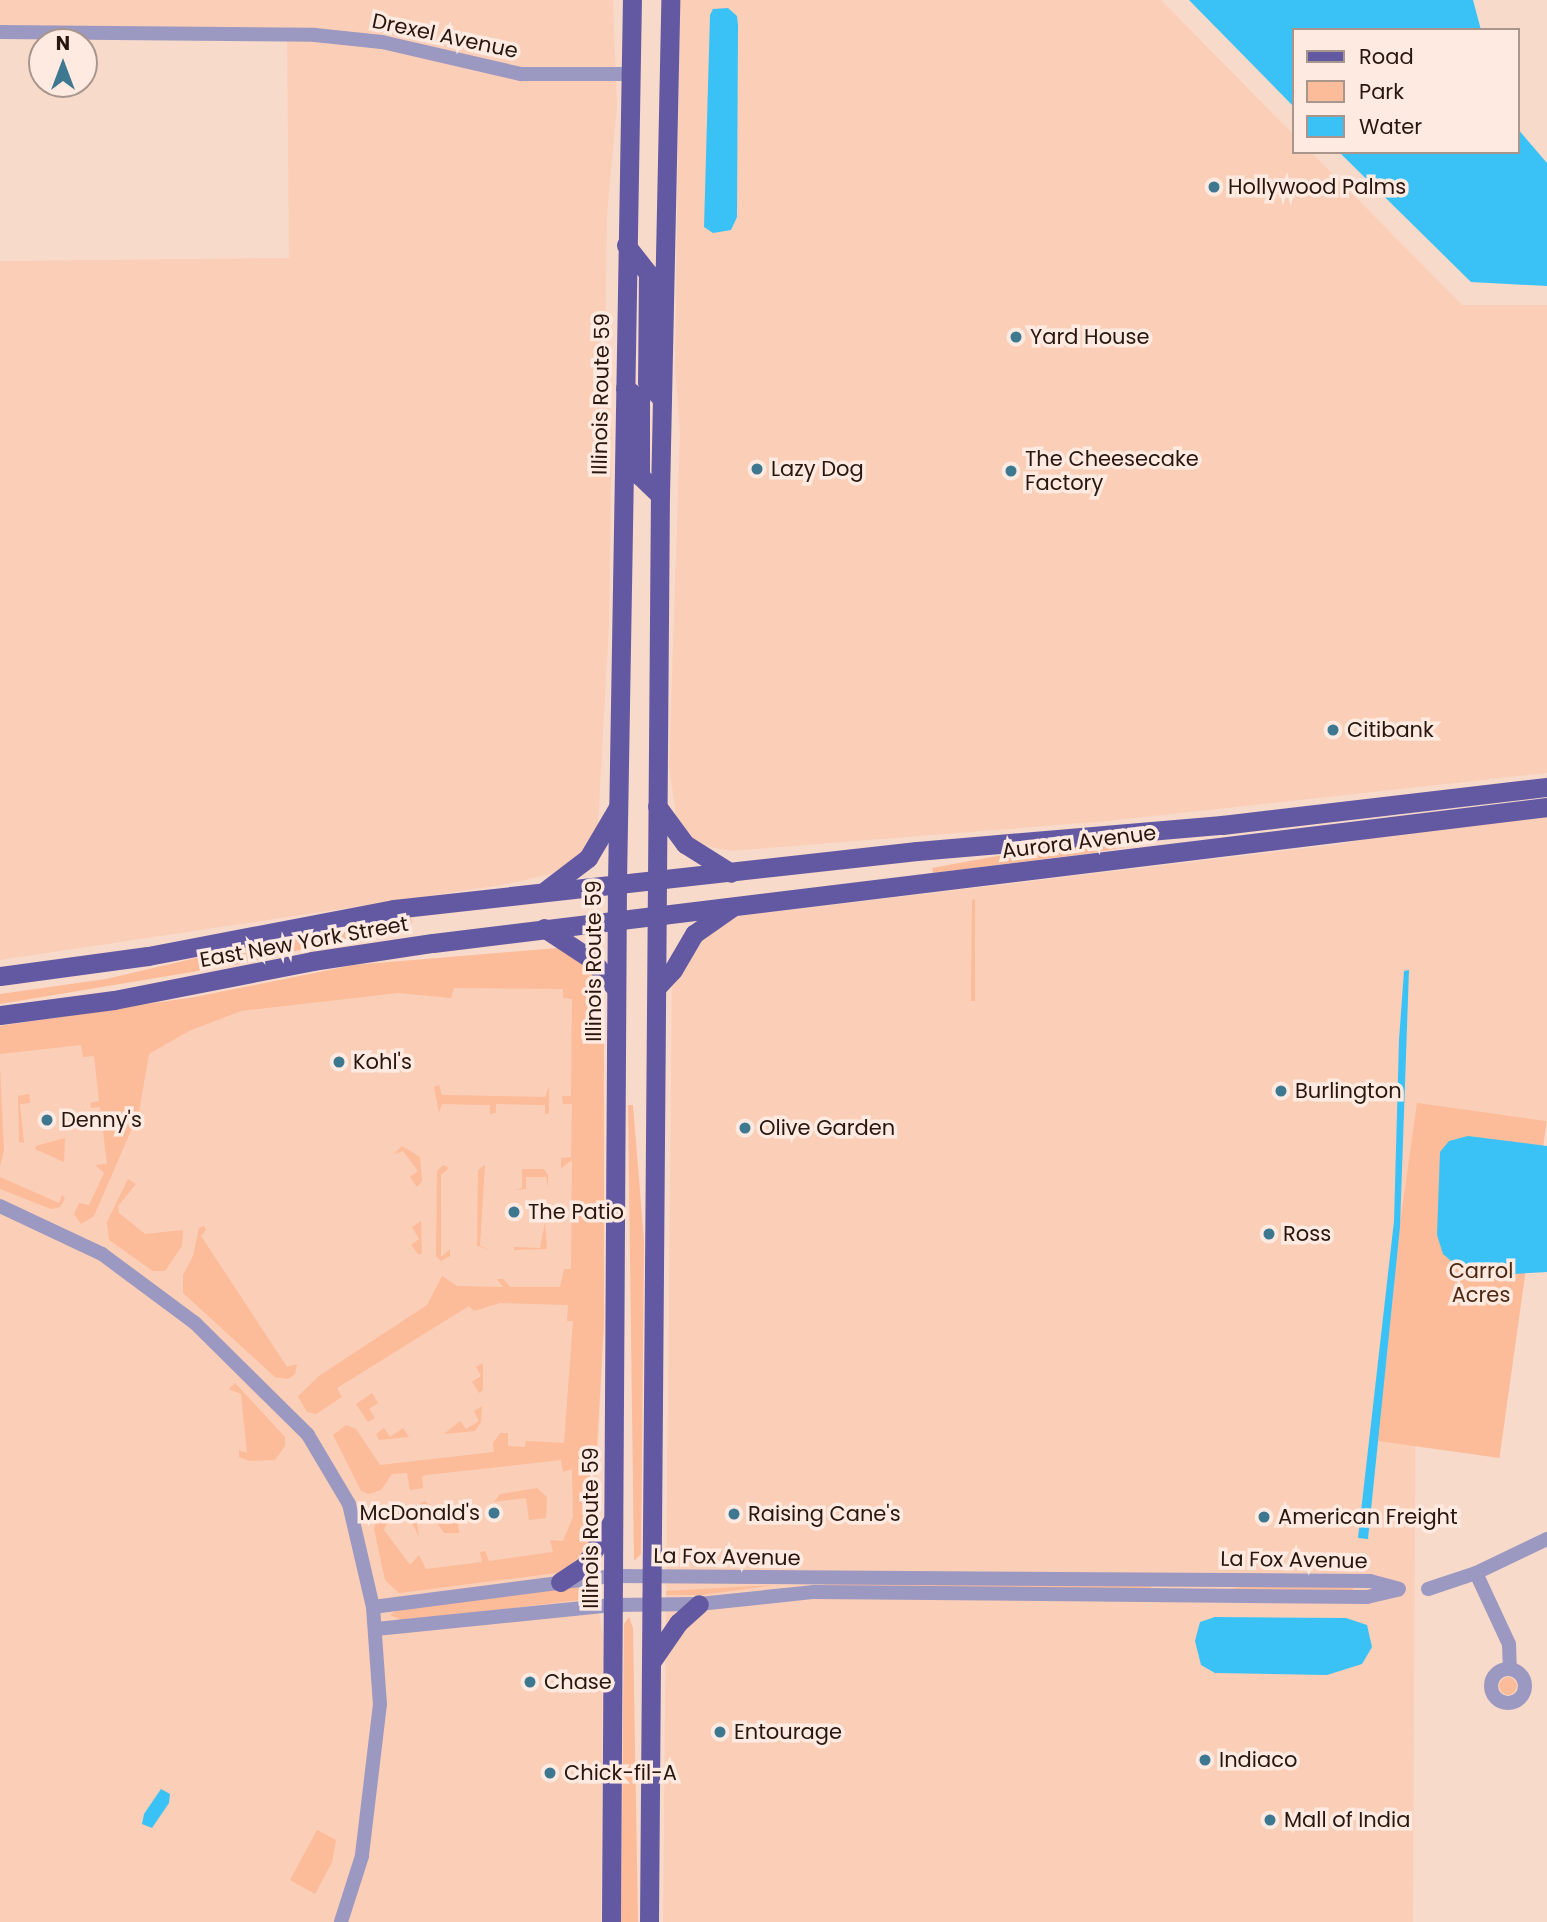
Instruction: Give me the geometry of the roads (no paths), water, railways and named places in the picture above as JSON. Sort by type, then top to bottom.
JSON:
[{"type":"main road","name":"Illinois Route 59","points":[[611,1922],[617,883],[632,0]]},
{"type":"main road","points":[[649,1922],[660,495],[670,0]]},
{"type":"main road","points":[[626,245],[648,273],[647,382],[662,400]]},
{"type":"main road","points":[[625,388],[640,399],[640,476],[660,495]]},
{"type":"main road","name":"Aurora Avenue","points":[[617,883],[732,873],[916,851],[1222,825],[1547,787]]},
{"type":"main road","points":[[544,891],[588,858],[619,805]]},
{"type":"main road","points":[[657,806],[685,844],[732,873]]},
{"type":"main road","name":"Aurora Avenue","points":[[617,919],[732,908],[1547,807]]},
{"type":"main road","name":"East New York Street","points":[[0,976],[148,957],[344,916],[617,883]]},
{"type":"main road","points":[[657,987],[673,970],[694,934],[732,908]]},
{"type":"main road","name":"East New York Street","points":[[0,1015],[114,1000],[325,958],[617,919]]},
{"type":"main road","points":[[544,928],[591,959],[616,989]]},
{"type":"main road","points":[[560,1582],[584,1566],[614,1519]]},
{"type":"main road","points":[[652,1662],[678,1623],[699,1604]]},
{"type":"street","name":"Drexel Avenue","points":[[0,32],[326,36],[382,42],[521,74],[630,74]]},
{"type":"street","points":[[0,1206],[87,1245],[158,1293],[231,1354],[282,1407],[318,1450],[349,1504],[373,1608],[380,1704],[375,1772],[362,1856],[341,1922]]},
{"type":"street","points":[[1428,1589],[1476,1573],[1547,1539]]},
{"type":"street","points":[[1476,1573],[1509,1644],[1510,1668]]},
{"type":"street","name":"La Fox Avenue","points":[[373,1608],[613,1576],[1370,1581],[1399,1589],[1367,1597],[814,1592],[699,1604],[613,1605],[376,1629]]},
{"type":"water","points":[[1189,0],[1473,0],[1480,28],[1292,28],[1292,105]]},
{"type":"water","points":[[728,8],[737,16],[738,25],[737,217],[731,230],[713,233],[704,227],[710,15],[713,9]]},
{"type":"water","points":[[1519,130],[1547,163],[1547,286],[1471,282],[1341,154],[1519,154]]},
{"type":"water","points":[[1409,970],[1400,1227],[1368,1539],[1358,1538],[1394,1221],[1399,1040],[1404,971]]},
{"type":"water","points":[[1468,1136],[1547,1146],[1547,1272],[1480,1276],[1463,1271],[1443,1254],[1437,1235],[1440,1152],[1449,1141]]},
{"type":"water","points":[[1215,1617],[1346,1618],[1367,1625],[1372,1647],[1362,1664],[1327,1675],[1215,1673],[1201,1665],[1195,1641],[1200,1622]]},
{"type":"water","points":[[161,1789],[170,1794],[169,1803],[152,1828],[142,1824],[144,1814]]},
{"type":"place","name":"Hollywood Palms","points":[[1214,187]]},
{"type":"place","name":"Yard House","points":[[1016,337]]},
{"type":"place","name":"Lazy Dog","points":[[757,469]]},
{"type":"place","name":"The Cheesecake Factory","points":[[1011,471]]},
{"type":"place","name":"Citibank","points":[[1333,730]]},
{"type":"place","name":"Kohl's","points":[[339,1062]]},
{"type":"place","name":"Burlington","points":[[1281,1091]]},
{"type":"place","name":"Denny's","points":[[47,1120]]},
{"type":"place","name":"Olive Garden","points":[[745,1128]]},
{"type":"place","name":"The Patio","points":[[514,1212]]},
{"type":"place","name":"Ross","points":[[1269,1234]]},
{"type":"place","name":"McDonald's","points":[[494,1513]]},
{"type":"place","name":"Raising Cane's","points":[[734,1514]]},
{"type":"place","name":"American Freight","points":[[1264,1517]]},
{"type":"place","name":"Chase","points":[[530,1682]]},
{"type":"place","name":"Entourage","points":[[720,1732]]},
{"type":"place","name":"Indiaco","points":[[1205,1760]]},
{"type":"place","name":"Chick-fil-A","points":[[550,1773]]},
{"type":"place","name":"Mall of India","points":[[1270,1820]]},
{"type":"park label","name":"Carrol Acres","points":[[1481,1283]]}]
